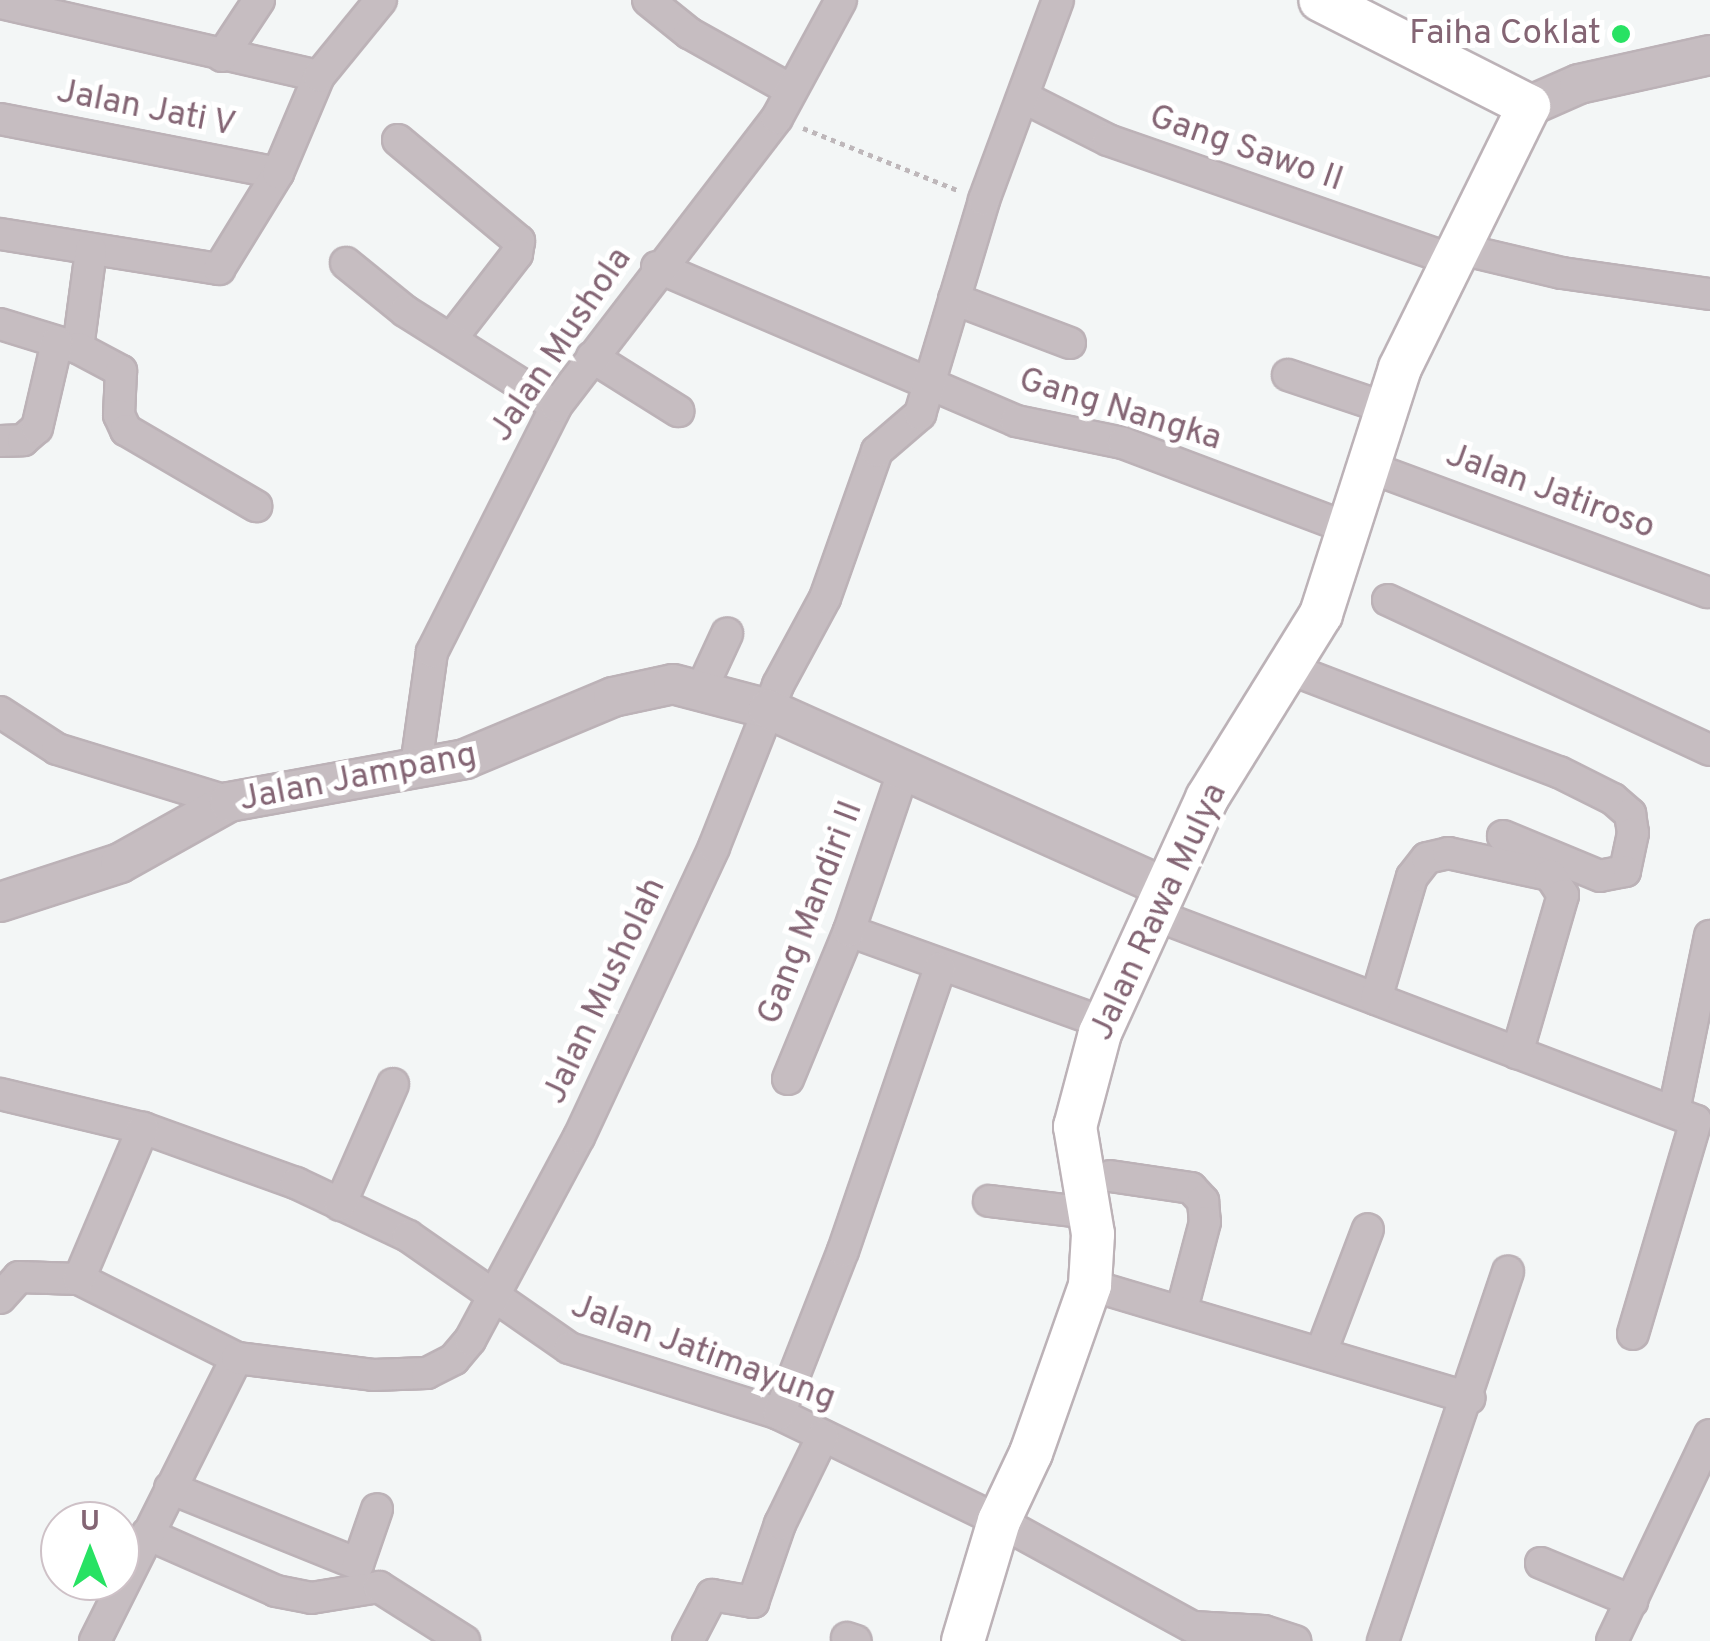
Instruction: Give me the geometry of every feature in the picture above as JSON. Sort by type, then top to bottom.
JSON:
[{"type":"main road","points":[[1320,0],[1528,106]]},
{"type":"main road","name":"Jalan Rawa Mulya","points":[[963,1641],[999,1521],[1031,1453],[1090,1285],[1090,1213],[1075,1127],[1104,1023],[1156,900],[1207,798],[1290,669],[1320,614],[1386,408],[1453,254],[1528,106]]},
{"type":"street","points":[[87,27],[106,0]]},
{"type":"street","points":[[222,56],[259,0]]},
{"type":"street","points":[[0,234],[218,269],[278,174],[319,76],[381,0]]},
{"type":"street","points":[[648,0],[689,33],[791,90]]},
{"type":"street","name":"Jalan Mushola","points":[[416,766],[432,652],[556,406],[657,266],[777,118],[841,0]]},
{"type":"street","name":"Jalan Musholah","points":[[80,1279],[238,1358],[372,1374],[437,1370],[470,1340],[489,1296],[579,1136],[714,847],[768,709],[825,598],[877,452],[914,425],[984,200],[1058,0]]},
{"type":"street","points":[[0,3],[45,5],[87,27],[319,76]]},
{"type":"street","points":[[1528,106],[1579,84],[1710,56]]},
{"type":"street","name":"Gang Sawo II","points":[[1022,98],[1108,140],[1453,254],[1710,294]]},
{"type":"street","name":"Jalan Jati V","points":[[0,119],[278,174]]},
{"type":"street","points":[[398,140],[519,241],[518,254],[451,338]]},
{"type":"street","points":[[0,441],[23,440],[37,428],[68,345],[91,250]]},
{"type":"street","points":[[346,264],[556,406]]},
{"type":"street","name":"Gang Nangka","points":[[657,266],[1016,421],[1123,443],[1350,529]]},
{"type":"street","points":[[954,298],[1070,343]]},
{"type":"street","points":[[0,324],[68,345],[121,371],[119,416],[126,430],[256,506]]},
{"type":"street","points":[[592,357],[678,412]]},
{"type":"street","points":[[1288,376],[1386,408]]},
{"type":"street","name":"Jalan Jatiroso","points":[[1366,466],[1707,592]]},
{"type":"street","points":[[1388,600],[1710,750]]},
{"type":"street","points":[[702,688],[727,634]]},
{"type":"street","points":[[1290,669],[1559,772],[1613,799],[1630,814],[1633,834],[1625,871],[1600,876],[1503,836]]},
{"type":"street","name":"Jalan Jampang","points":[[0,902],[120,863],[229,802],[500,748],[646,686],[702,688],[768,709],[903,772],[1156,900]]},
{"type":"street","points":[[0,712],[57,749],[229,802]]},
{"type":"street","name":"Gang Mandiri II","points":[[788,1080],[849,932],[903,772]]},
{"type":"street","points":[[1376,1000],[1412,876],[1427,858],[1448,853],[1550,875],[1563,895],[1517,1053]]},
{"type":"street","points":[[1156,900],[1376,1000],[1694,1119]]},
{"type":"street","points":[[849,932],[940,968],[1104,1023]]},
{"type":"street","points":[[1634,1334],[1694,1119],[1710,936]]},
{"type":"street","points":[[778,1414],[843,1251],[940,968]]},
{"type":"street","points":[[340,1206],[393,1084]]},
{"type":"street","name":"Jalan Jatimayung","points":[[0,1094],[143,1128],[240,1160],[408,1236],[569,1348],[778,1414],[999,1521],[1193,1627],[1264,1630],[1294,1641]]},
{"type":"street","points":[[0,1298],[19,1278],[80,1279],[143,1128]]},
{"type":"street","points":[[1110,1176],[1191,1188],[1203,1201],[1205,1222],[1182,1309]]},
{"type":"street","points":[[989,1202],[1090,1213]]},
{"type":"street","points":[[1322,1350],[1368,1229]]},
{"type":"street","points":[[1383,1641],[1470,1398],[1508,1272]]},
{"type":"street","points":[[1090,1285],[1322,1350],[1470,1398]]},
{"type":"street","points":[[95,1641],[238,1358]]},
{"type":"street","points":[[688,1641],[712,1594],[753,1602],[780,1524],[823,1436]]},
{"type":"street","points":[[1612,1641],[1707,1449]]},
{"type":"street","points":[[170,1488],[358,1564],[378,1509]]},
{"type":"street","points":[[147,1534],[276,1591],[311,1598],[379,1587],[464,1641]]},
{"type":"street","points":[[1541,1563],[1632,1601]]},
{"type":"path","points":[[777,118],[984,200]]},
{"type":"place","name":"Faiha Coklat","points":[[1621,34]]}]
